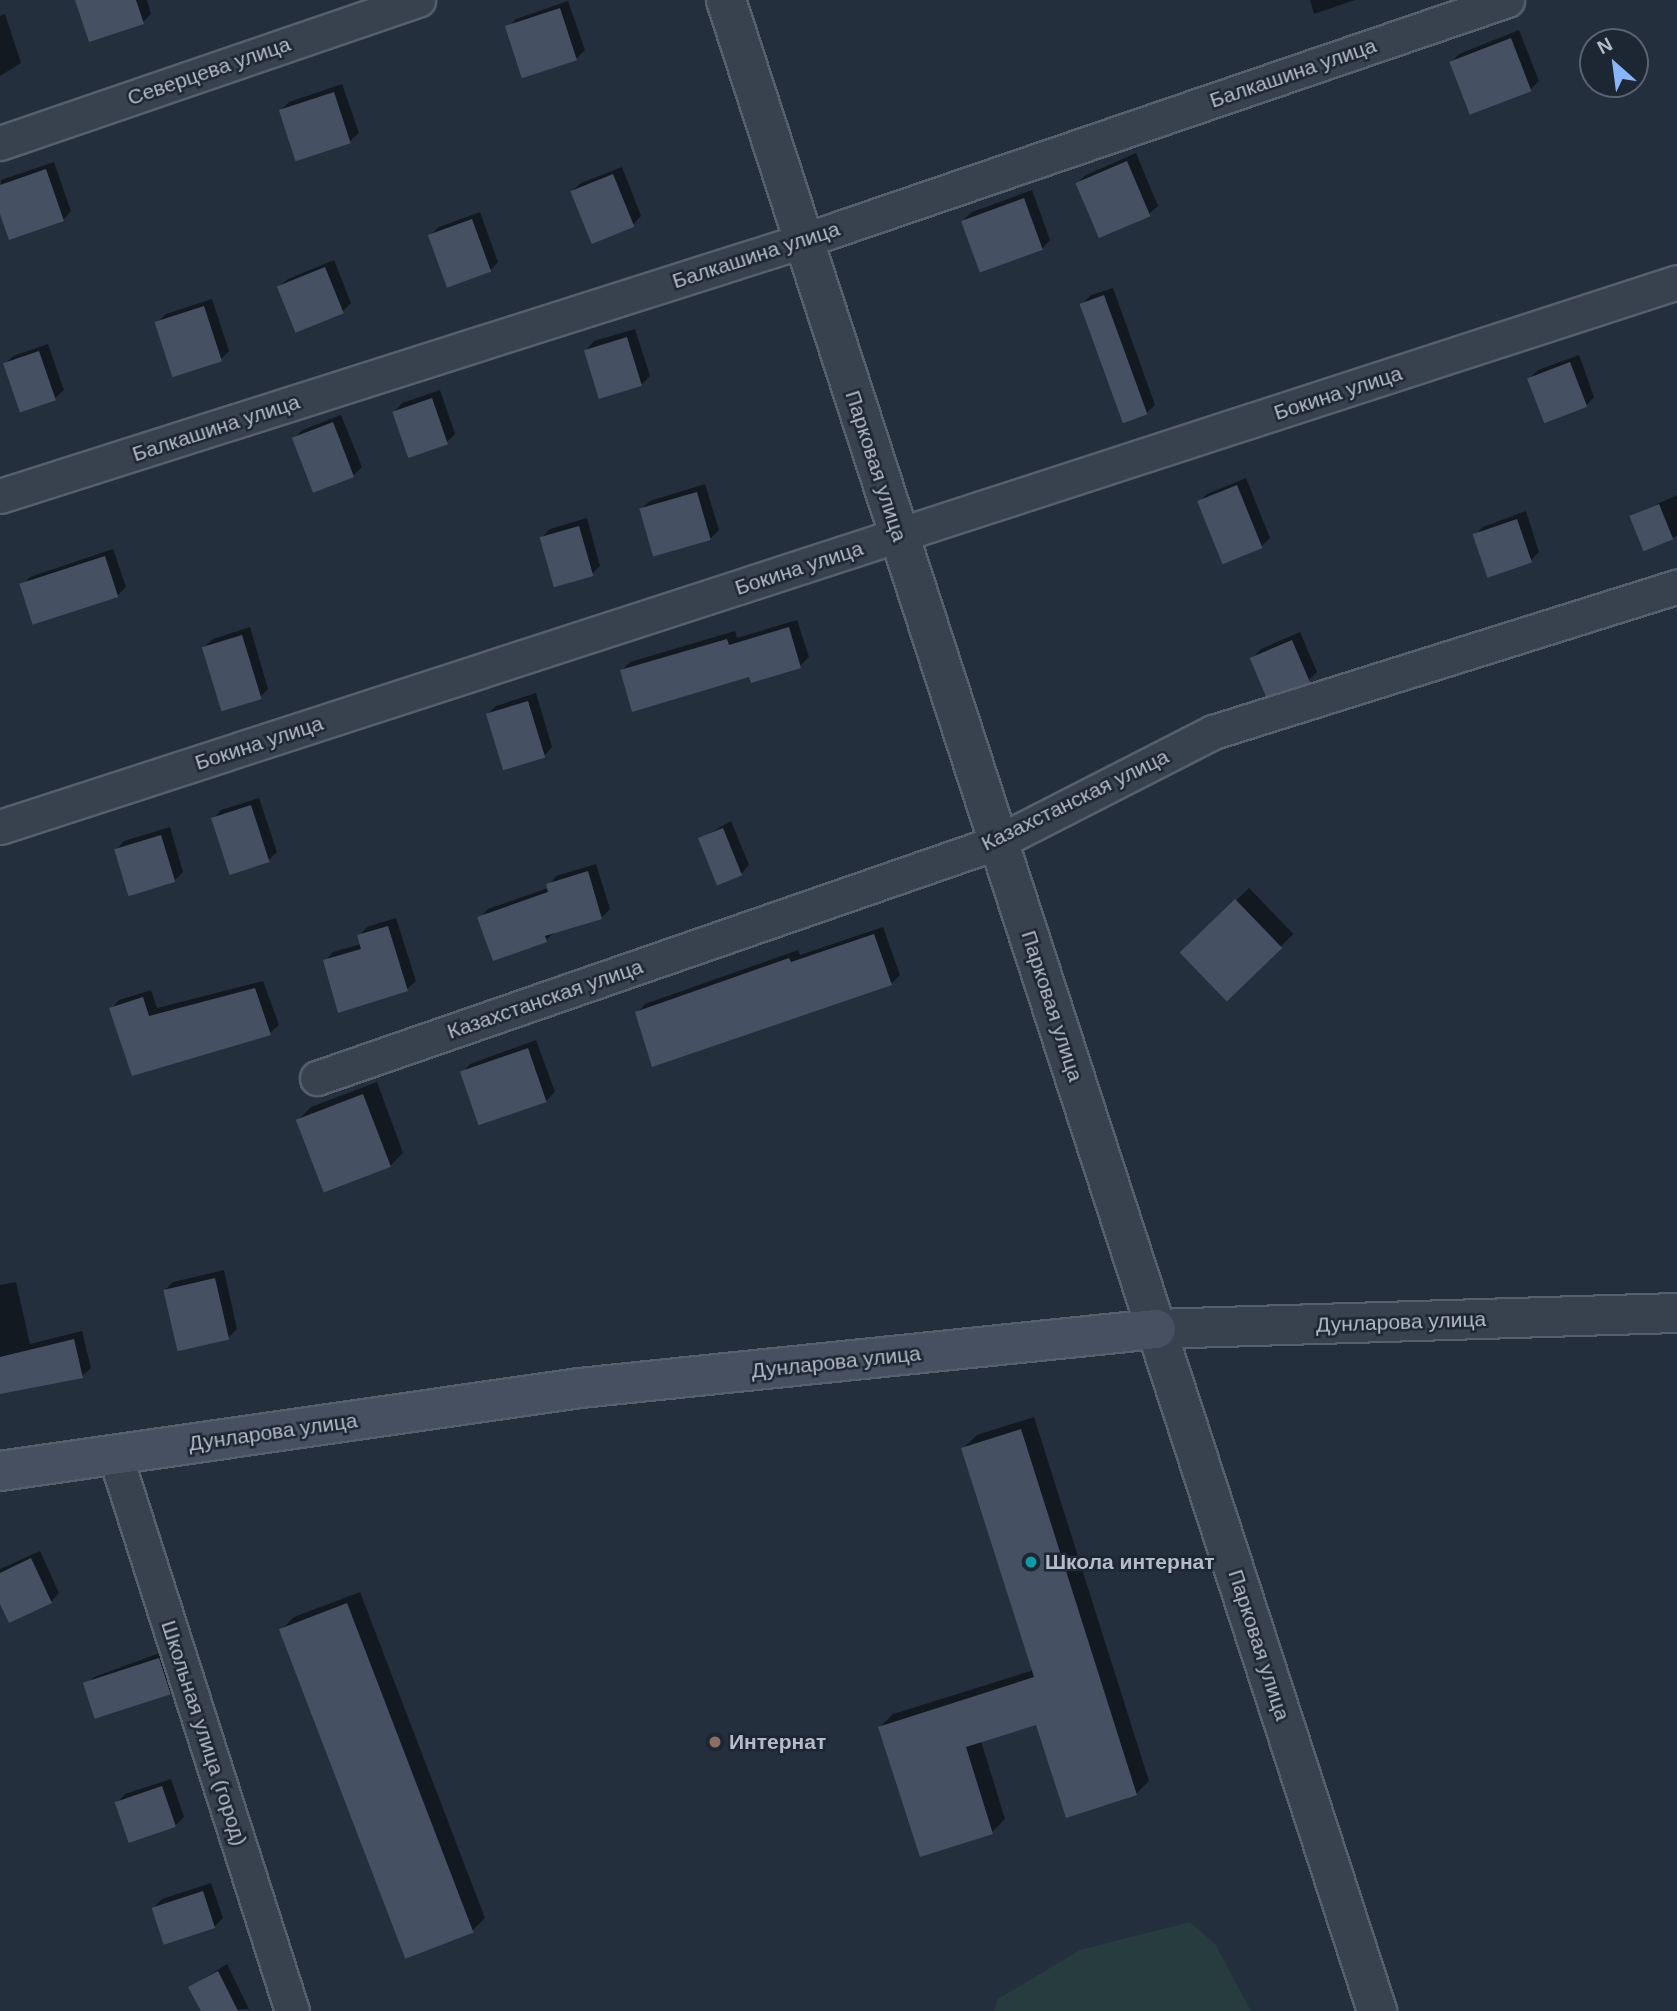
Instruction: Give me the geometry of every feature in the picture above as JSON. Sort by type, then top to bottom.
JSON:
[{"type":"main road","name":"Дунларова улица","points":[[0,1471],[580,1388],[1156,1329]]},
{"type":"street","name":"Северцева улица","points":[[0,143],[418,0]]},
{"type":"street","name":"Парковая улица","points":[[726,0],[1377,2011]]},
{"type":"street","name":"Балкашина улица","points":[[0,496],[804,240],[1507,0]]},
{"type":"street","name":"Бокина улица","points":[[0,827],[1677,282]]},
{"type":"street","name":"Казахстанская улица","points":[[317,1078],[998,842],[1213,732],[1677,587]]},
{"type":"street","name":"Дунларова улица","points":[[1156,1329],[1677,1313]]},
{"type":"street","name":"Школьная улица (город)","points":[[115,1455],[292,2011]]},
{"type":"green space","points":[[1190,1922],[1215,1944],[1251,2011],[994,2011],[998,1999],[1080,1950]]},
{"type":"building","points":[[75,0],[136,0],[144,24],[89,42]]},
{"type":"building","points":[[560,8],[577,60],[522,78],[505,26]]},
{"type":"building","points":[[1511,38],[1531,91],[1470,115],[1449,62]]},
{"type":"building","points":[[334,92],[351,143],[296,161],[279,110]]},
{"type":"building","points":[[1127,161],[1150,216],[1099,238],[1075,183]]},
{"type":"building","points":[[46,169],[64,221],[9,240],[0,214],[0,185]]},
{"type":"building","points":[[613,174],[634,227],[592,244],[570,191]]},
{"type":"building","points":[[1024,198],[1043,250],[980,273],[961,221]]},
{"type":"building","points":[[472,219],[491,272],[447,288],[428,235]]},
{"type":"building","points":[[325,267],[344,313],[296,333],[277,286]]},
{"type":"building","points":[[1104,295],[1147,414],[1123,423],[1080,304]]},
{"type":"building","points":[[204,306],[222,361],[172,377],[155,322]]},
{"type":"building","points":[[627,337],[642,386],[599,399],[584,350]]},
{"type":"building","points":[[39,351],[56,400],[20,413],[3,363]]},
{"type":"building","points":[[1570,362],[1587,407],[1544,423],[1527,378]]},
{"type":"building","points":[[432,398],[448,444],[408,458],[392,412]]},
{"type":"building","points":[[333,422],[354,477],[313,493],[292,438]]},
{"type":"building","points":[[1237,485],[1262,548],[1223,564],[1197,501]]},
{"type":"building","points":[[697,492],[711,540],[653,557],[639,509]]},
{"type":"building","points":[[1659,504],[1673,539],[1644,551],[1629,516]]},
{"type":"building","points":[[1517,519],[1532,562],[1488,578],[1473,534]]},
{"type":"building","points":[[579,526],[593,576],[554,587],[540,537]]},
{"type":"building","points":[[105,556],[118,597],[33,625],[19,584]]},
{"type":"building","points":[[789,627],[801,668],[751,683],[749,677],[632,712],[620,670],[727,639],[729,645]]},
{"type":"building","points":[[242,635],[262,699],[221,711],[202,647]]},
{"type":"building","points":[[1292,640],[1310,682],[1268,700],[1250,658]]},
{"type":"building","points":[[528,701],[545,757],[503,770],[486,714]]},
{"type":"building","points":[[251,805],[270,862],[230,875],[211,818]]},
{"type":"building","points":[[723,828],[742,875],[717,885],[698,838]]},
{"type":"building","points":[[161,835],[175,882],[128,896],[114,849]]},
{"type":"building","points":[[588,871],[602,919],[545,936],[547,942],[493,961],[477,917],[548,892],[546,884]]},
{"type":"building","points":[[1235,899],[1282,948],[1227,1001],[1180,952]]},
{"type":"building","points":[[388,926],[408,991],[338,1013],[323,960],[361,949],[357,935]]},
{"type":"building","points":[[874,934],[892,985],[652,1067],[635,1012],[789,958],[791,962]]},
{"type":"building","points":[[255,988],[271,1035],[132,1076],[109,1008],[143,997],[149,1016]]},
{"type":"building","points":[[528,1048],[547,1102],[478,1125],[460,1071]]},
{"type":"building","points":[[363,1094],[391,1167],[324,1193],[296,1120]]},
{"type":"building","points":[[215,1278],[229,1339],[178,1351],[163,1290]]},
{"type":"building","points":[[74,1339],[83,1378],[0,1394],[0,1357]]},
{"type":"building","name":"Школа интернат","points":[[1021,1429],[1137,1795],[1066,1818],[1036,1725],[966,1747],[993,1834],[920,1857],[878,1727],[1034,1677],[961,1448]]},
{"type":"building","points":[[31,1558],[52,1603],[9,1623],[0,1604],[0,1573]]},
{"type":"building","points":[[347,1603],[474,1933],[405,1959],[279,1629]]},
{"type":"building","points":[[159,1658],[171,1694],[95,1719],[83,1683]]},
{"type":"building","points":[[162,1786],[176,1827],[129,1843],[115,1802]]},
{"type":"building","points":[[203,1891],[215,1928],[164,1945],[152,1908]]},
{"type":"building","points":[[218,1971],[238,2011],[201,2011],[188,1987]]},
{"type":"place","name":"Школа интернат","points":[[1031,1562]]},
{"type":"place","name":"Интернат","points":[[715,1742]]}]
